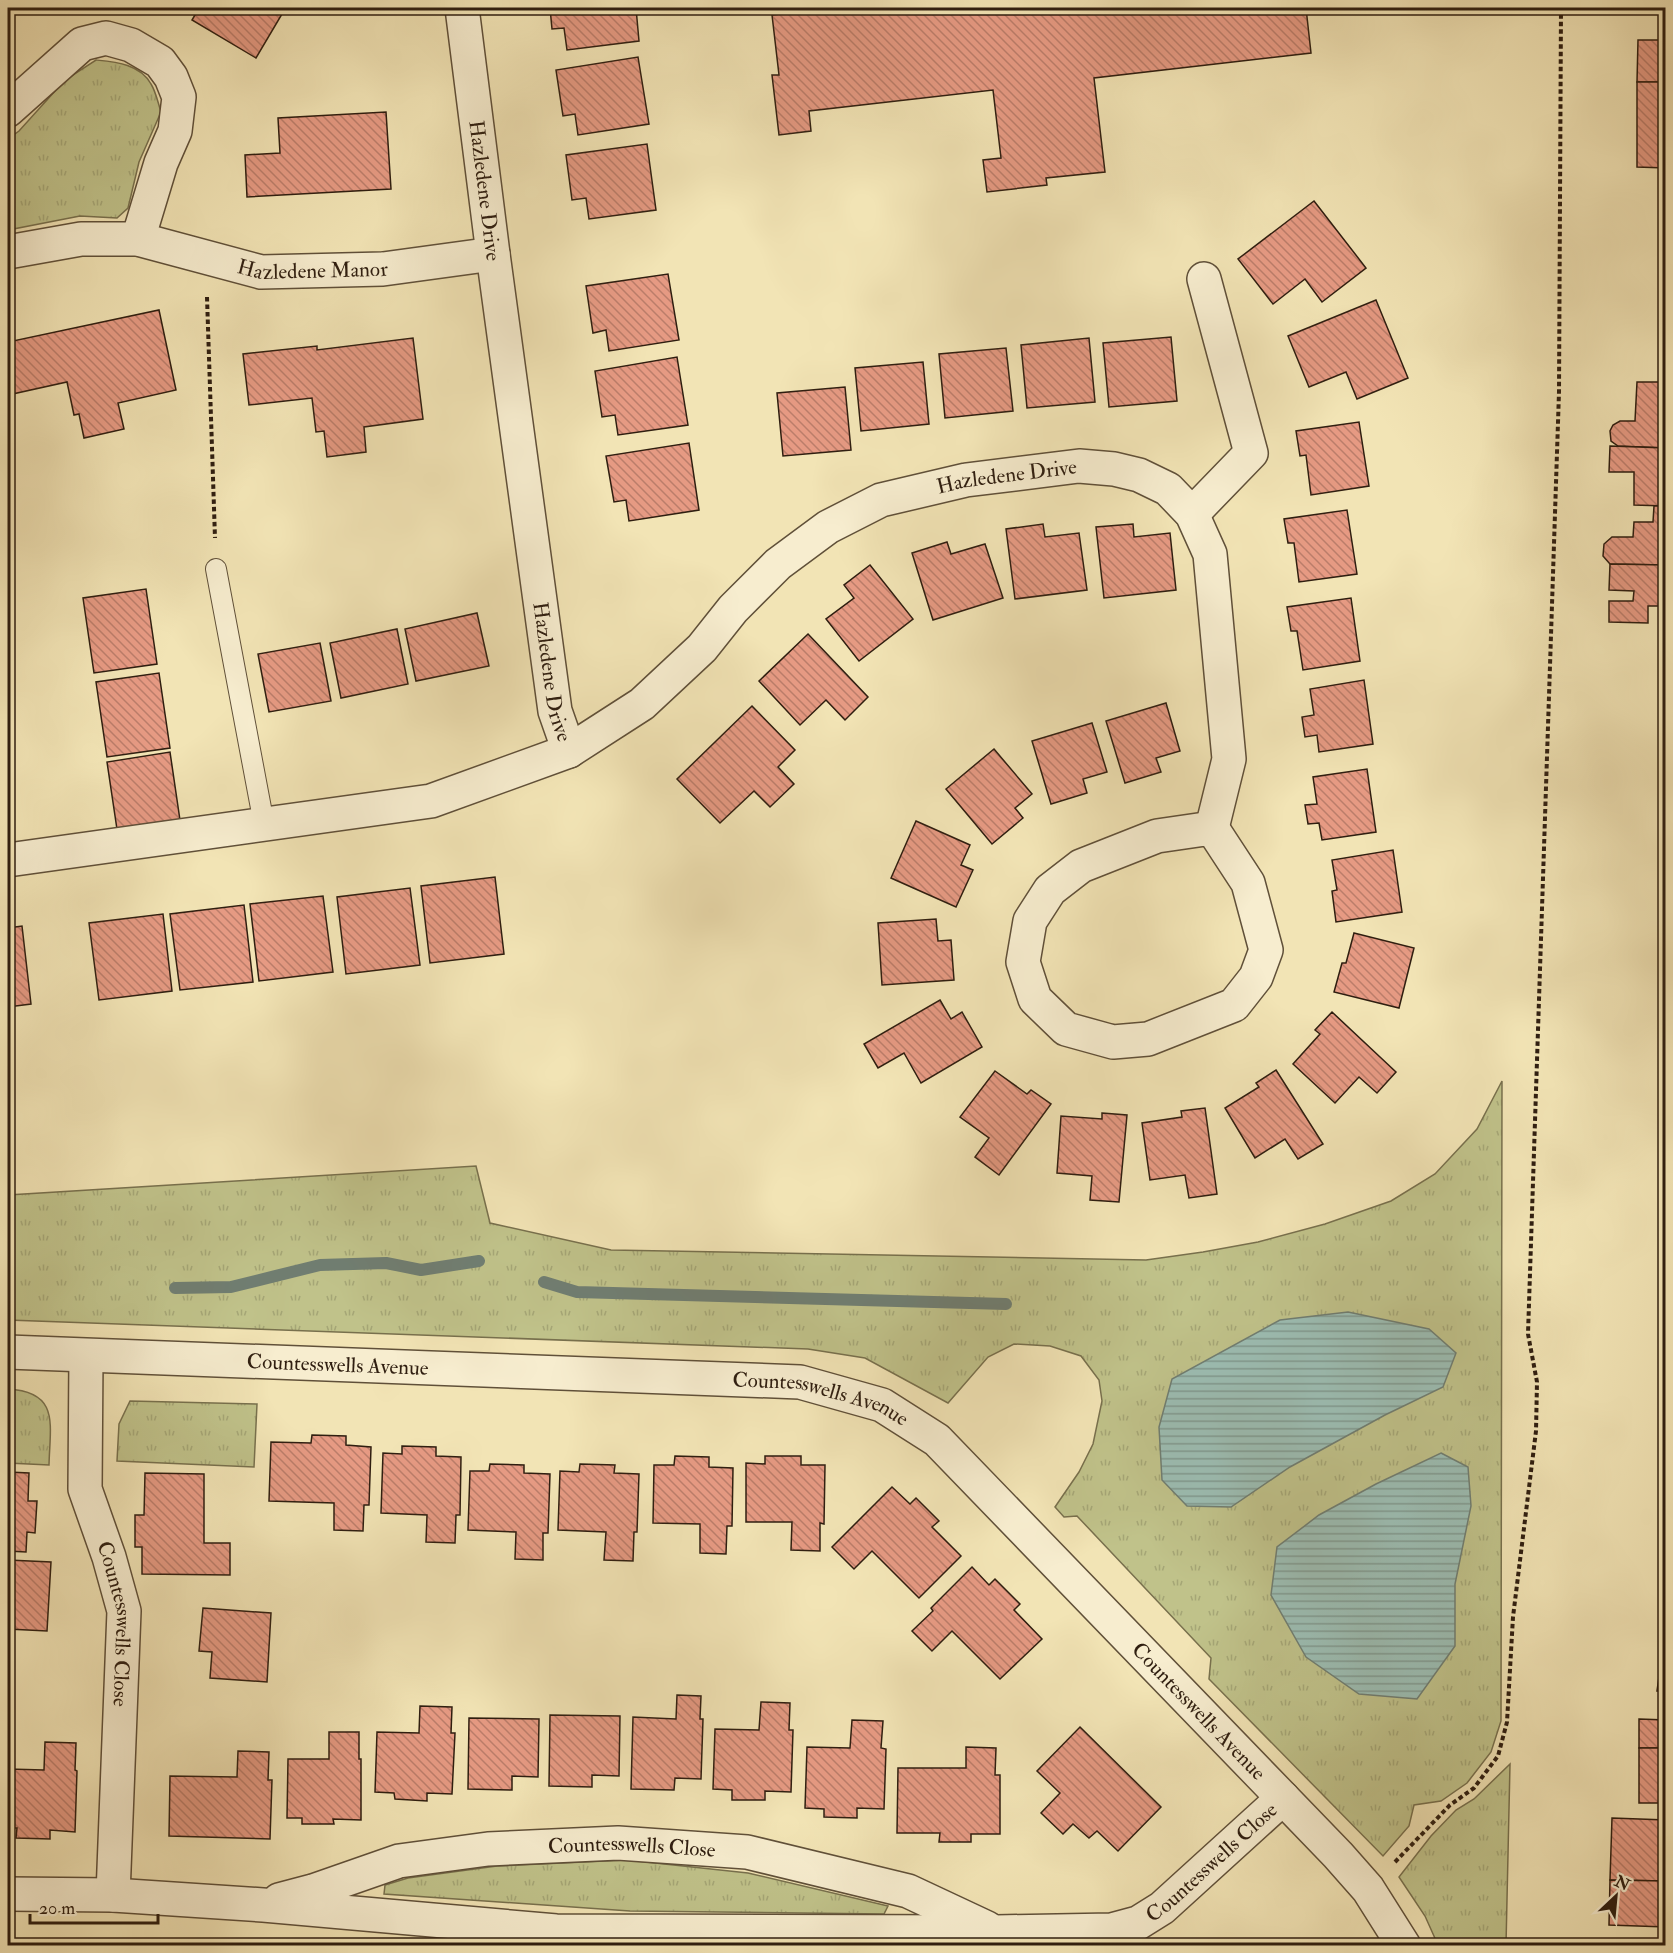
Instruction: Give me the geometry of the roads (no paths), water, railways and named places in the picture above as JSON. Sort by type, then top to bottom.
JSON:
[{"type":"street","name":"Hazledene Drive","points":[[462,8],[555,711],[569,751],[642,704],[702,648],[733,609],[778,564],[828,527],[881,500],[966,480],[1079,466],[1114,469],[1139,475],[1168,489],[1192,514]]},
{"type":"street","points":[[8,110],[82,44],[106,38],[131,45],[160,62],[171,77],[179,97],[175,131],[161,163],[138,239]]},
{"type":"street","name":"Hazledene Manor","points":[[8,252],[81,239],[138,239],[261,272],[383,269],[493,254]]},
{"type":"street","points":[[1204,279],[1251,453],[1192,514],[1210,554],[1229,759],[1212,828],[1248,883],[1266,950],[1256,977],[1234,1005],[1148,1039],[1113,1042],[1066,1029],[1035,999],[1023,962],[1030,921],[1050,890],[1081,866],[1157,836],[1212,828]]},
{"type":"street","points":[[8,860],[431,801],[569,751]]},
{"type":"street","name":"Countesswells Avenue","points":[[8,1352],[800,1382],[882,1405],[937,1440],[1338,1855],[1368,1889],[1404,1946]]},
{"type":"street","name":"Countesswells Close","points":[[86,1356],[85,1489],[109,1557],[124,1611],[113,1895]]},
{"type":"street","name":"Countesswells Close","points":[[8,1894],[113,1895],[263,1905],[556,1931],[1112,1930],[1138,1923],[1162,1908],[1283,1798]]},
{"type":"street","name":"Countesswells Close","points":[[263,1905],[313,1891],[399,1861],[488,1849],[618,1843],[747,1852],[908,1892],[996,1932]]},
{"type":"lane","points":[[216,569],[264,824]]},
{"type":"water","points":[[1348,1312],[1429,1329],[1456,1353],[1443,1387],[1385,1415],[1290,1467],[1231,1507],[1187,1506],[1162,1480],[1159,1427],[1172,1379],[1280,1320]]},
{"type":"water","points":[[1441,1453],[1468,1467],[1471,1506],[1455,1584],[1455,1646],[1417,1699],[1359,1694],[1306,1657],[1271,1595],[1277,1547],[1319,1515],[1376,1484]]},
{"type":"waterway","points":[[175,1288],[231,1287],[320,1265],[386,1263],[421,1270],[479,1261]]},
{"type":"waterway","points":[[544,1282],[577,1292],[1006,1304]]}]
